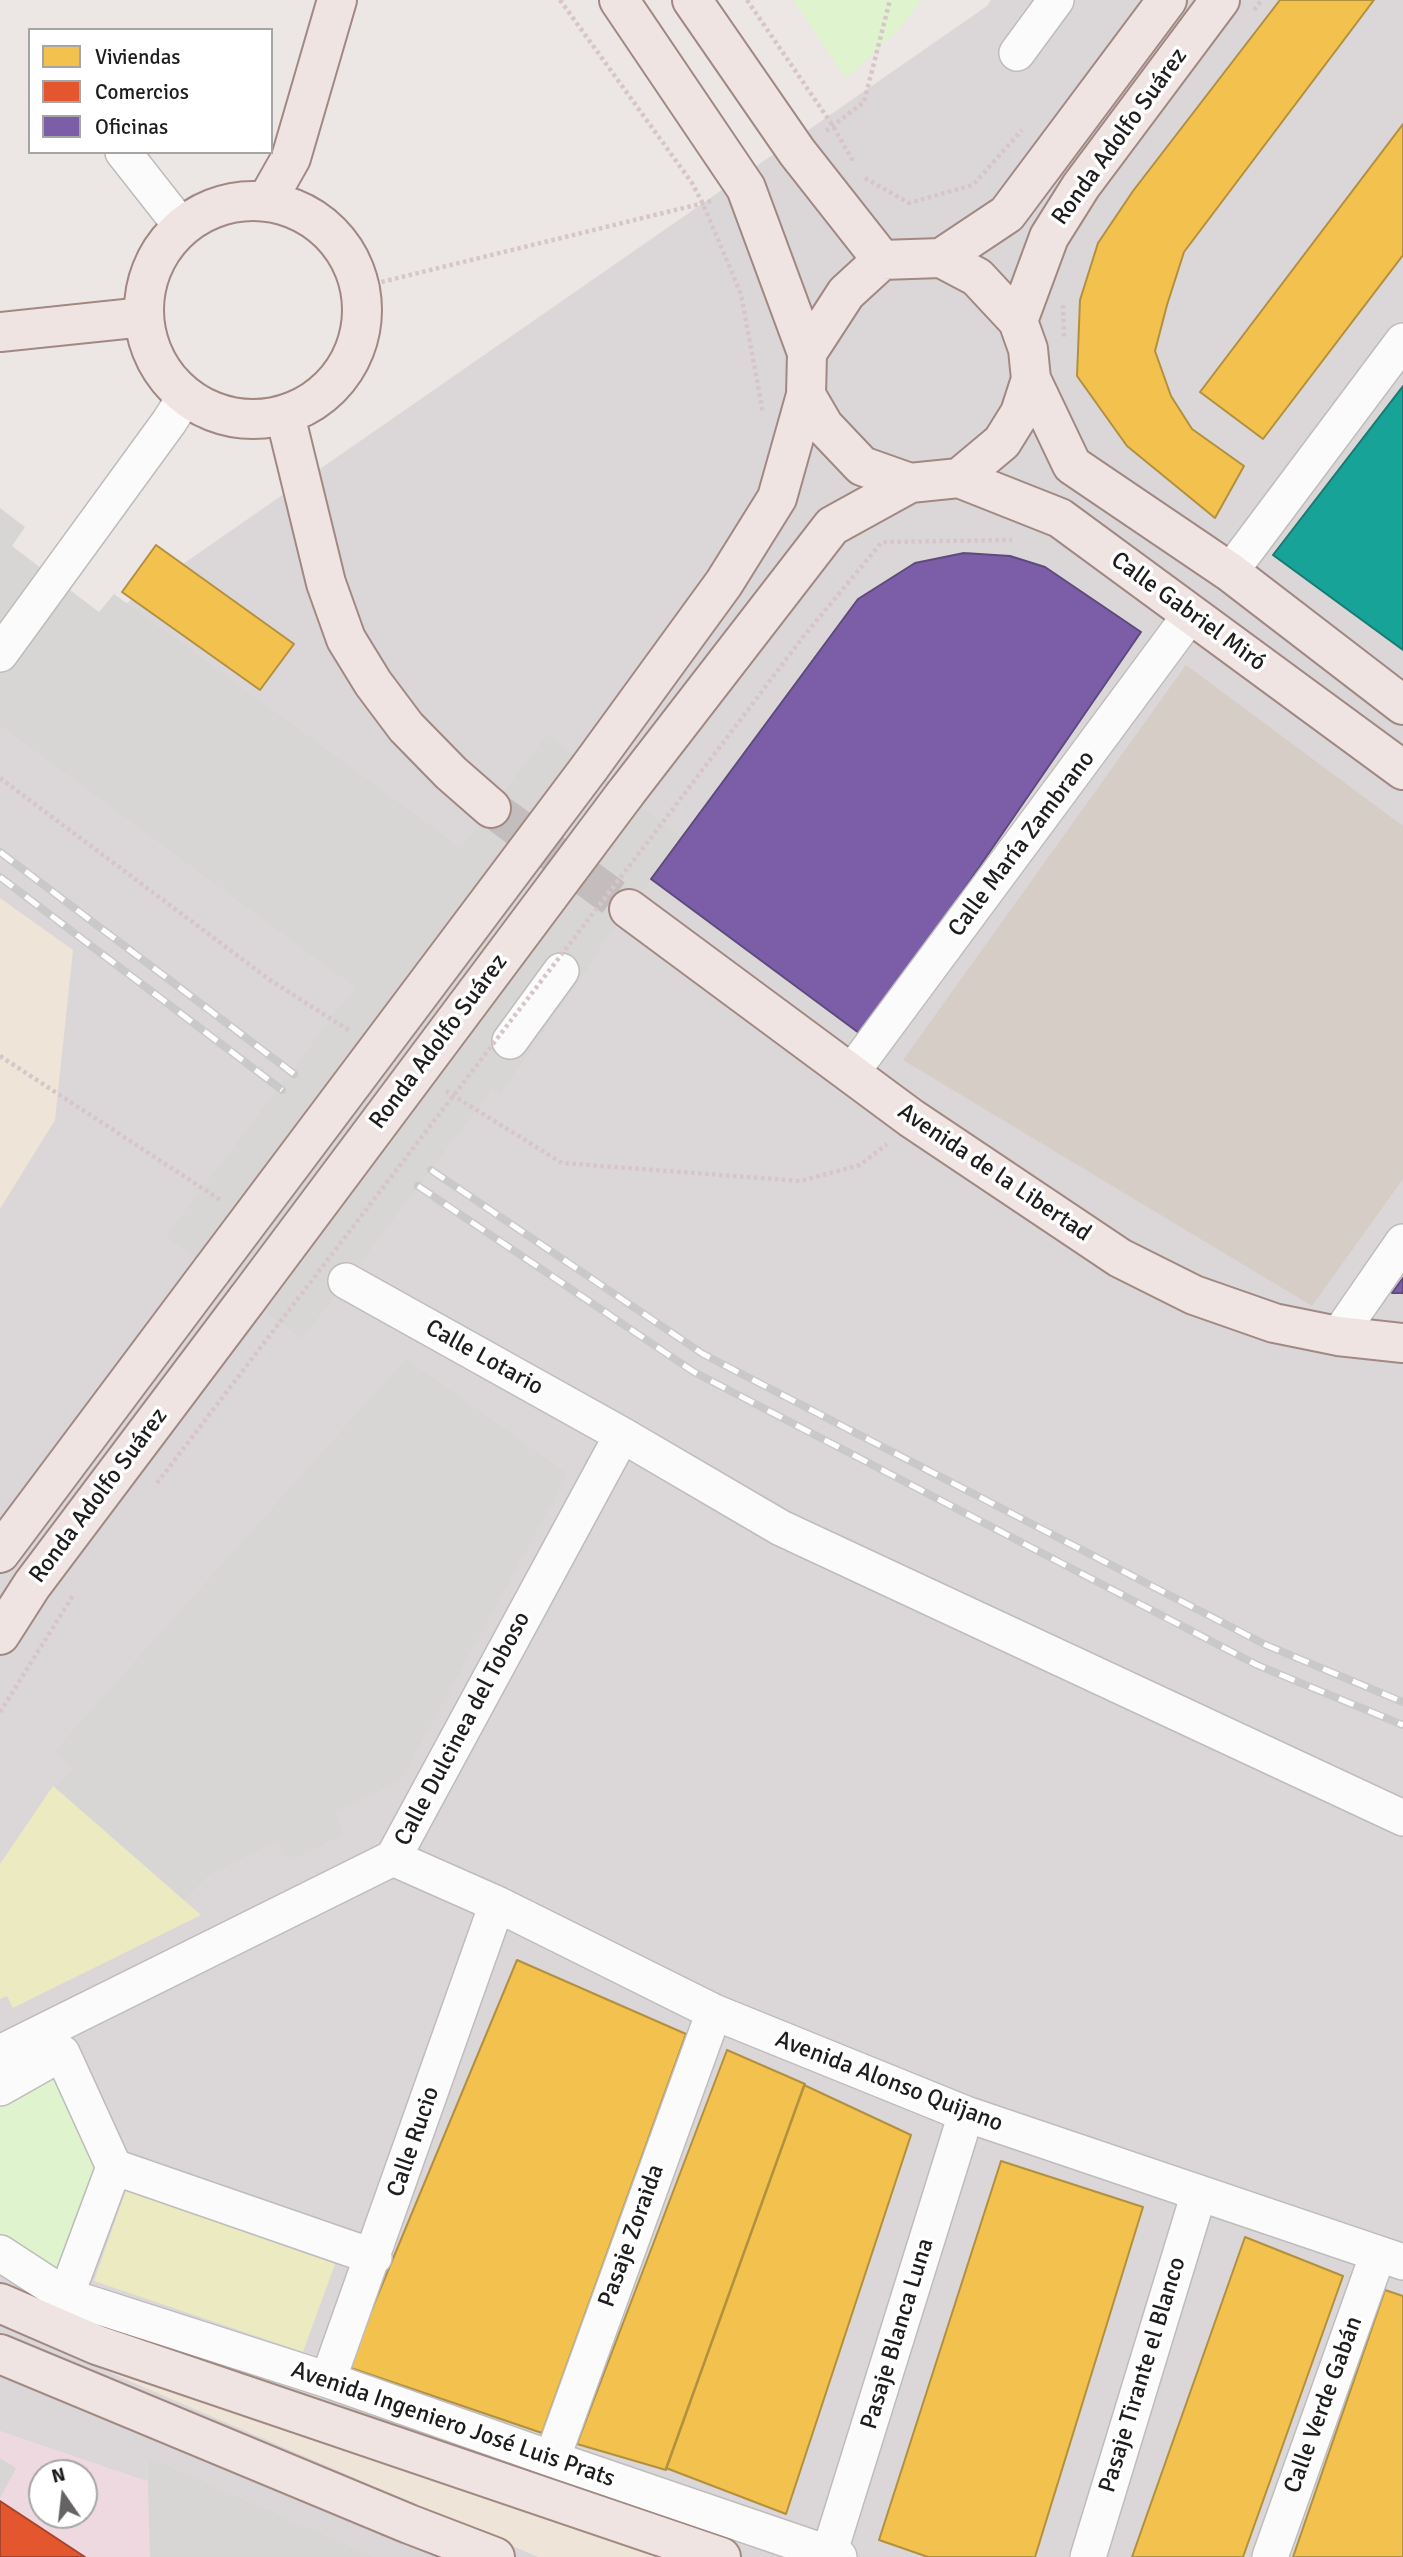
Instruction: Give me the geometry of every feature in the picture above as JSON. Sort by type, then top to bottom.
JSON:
[{"type":"main road","points":[[266,202],[291,158],[337,0]]},
{"type":"main road","points":[[620,0],[746,188],[807,353],[806,396],[824,426],[862,466],[910,483],[959,478],[1002,442],[1020,413],[1031,379]]},
{"type":"main road","points":[[692,0],[797,152],[881,260]]},
{"type":"main road","name":"Ronda Adolfo Suárez","points":[[941,258],[1007,214],[1167,0]]},
{"type":"main road","name":"Ronda Adolfo Suárez","points":[[1018,321],[1049,237],[1081,186],[1237,5]]},
{"type":"main road","points":[[237,202],[266,202],[299,211],[327,230],[349,256],[361,287],[362,328],[348,366],[321,397],[285,415],[250,420],[215,414],[185,397],[164,374],[150,348],[144,317],[147,284],[160,253],[182,227],[208,211],[237,202]]},
{"type":"main road","points":[[807,353],[846,293],[881,260],[941,258],[977,277],[1018,321],[1028,349],[1031,379],[1072,465],[1230,572],[1403,705]]},
{"type":"main road","points":[[0,332],[144,317]]},
{"type":"main road","name":"Ronda Adolfo Suárez","points":[[0,1553],[590,767],[724,583],[777,498],[806,396]]},
{"type":"main road","points":[[285,415],[326,583],[346,639],[373,683],[406,727],[451,773],[491,808]]},
{"type":"main road","name":"Calle Gabriel Miró","points":[[959,478],[1060,518],[1403,770]]},
{"type":"main road","name":"Ronda Adolfo Suárez","points":[[0,1635],[32,1586],[625,794],[832,526],[910,483]]},
{"type":"main road","name":"Avenida de la Libertad","points":[[628,909],[911,1118],[1120,1258],[1194,1295],[1274,1323],[1338,1336],[1403,1343]]},
{"type":"main road","name":"Avenida Ingeniero José Luis Prats","points":[[0,2303],[97,2345],[721,2557]]},
{"type":"main road","points":[[0,2354],[495,2557]]},
{"type":"street","points":[[1017,53],[1056,0]]},
{"type":"street","points":[[125,154],[182,227]]},
{"type":"street","points":[[1230,572],[1403,341]]},
{"type":"street","points":[[0,654],[185,397]]},
{"type":"street","name":"Calle María Zambrano","points":[[851,1073],[1191,614]]},
{"type":"street","points":[[510,1041],[561,971]]},
{"type":"street","points":[[1338,1336],[1403,1242]]},
{"type":"street","name":"Calle Lotario","points":[[346,1281],[622,1435],[781,1528],[1403,1818]]},
{"type":"street","name":"Calle Dulcinea del Toboso","points":[[0,2053],[393,1858],[622,1435]]},
{"type":"street","name":"Avenida Alonso Quijano","points":[[393,1858],[497,1904],[714,2012],[966,2114],[1390,2258]]},
{"type":"street","name":"Calle Rucio","points":[[328,2380],[497,1904]]},
{"type":"street","name":"Pasaje Zoraida","points":[[552,2459],[714,2012]]},
{"type":"street","points":[[0,2088],[62,2053],[114,2167],[66,2296]]},
{"type":"street","name":"Pasaje Blanca Luna","points":[[834,2555],[861,2453],[966,2114]]},
{"type":"street","points":[[114,2167],[373,2257]]},
{"type":"street","name":"Pasaje Tirante el Blanco","points":[[1088,2557],[1199,2193]]},
{"type":"street","name":"Avenida Ingeniero José Luis Prats","points":[[0,2253],[66,2296],[328,2380],[834,2555]]},
{"type":"street","name":"Calle Verde Gabán","points":[[1270,2557],[1390,2258]]},
{"type":"street","points":[[409,2524],[435,2557]]},
{"type":"path","points":[[560,0],[692,183],[703,205],[741,294],[763,415]]},
{"type":"path","points":[[747,0],[833,126],[857,167]]},
{"type":"path","points":[[833,126],[864,102],[890,0]]},
{"type":"path","points":[[1237,5],[1262,0]]},
{"type":"path","points":[[863,177],[909,203],[973,186],[1025,126]]},
{"type":"path","points":[[361,287],[703,205]]},
{"type":"path","points":[[1063,304],[1065,345]]},
{"type":"path","points":[[157,1484],[803,637],[883,542],[1028,539],[1046,512]]},
{"type":"path","points":[[0,1056],[231,1207]]},
{"type":"path","points":[[312,1260],[346,1281]]},
{"type":"path","points":[[0,1712],[75,1592]]},
{"type":"shaded area","points":[[991,0],[1403,0],[1403,2557],[0,2557],[0,691],[987,6]]},
{"type":"shaded area","points":[[0,508],[25,527],[12,546],[99,612],[114,594],[600,950],[500,1094],[0,725]]},
{"type":"shaded area","points":[[1186,665],[1403,826],[1403,1179],[1312,1306],[903,1060]]},
{"type":"shaded area","points":[[0,898],[73,950],[55,1120],[0,1209]]},
{"type":"shaded area","points":[[406,1359],[568,1474],[400,1781],[334,1813],[344,1834],[289,1861],[278,1840],[210,1874],[184,1900],[56,1787],[74,1769],[55,1751]]},
{"type":"shaded area","points":[[76,2358],[669,2557],[538,2557]]},
{"type":"shaded area","points":[[0,2431],[82,2459],[28,2459],[28,2529],[98,2529],[98,2464],[147,2481],[147,2456],[375,2557],[0,2557]]},
{"type":"shaded area","points":[[147,2456],[375,2557],[150,2557]]},
{"type":"shaded area","points":[[0,2458],[16,2468],[0,2498]]},
{"type":"green space","points":[[793,0],[921,0],[900,28],[846,78]]},
{"type":"green space","points":[[53,1786],[201,1915],[13,2008],[7,1996],[0,1999],[0,1864]]},
{"type":"green space","points":[[62,2053],[114,2167],[66,2296],[0,2253],[0,2088]]},
{"type":"green space","points":[[126,2190],[335,2264],[303,2352],[94,2281]]},
{"type":"pier","points":[[547,735],[683,838],[302,1339],[166,1236]]},
{"type":"building: Viviendas","points":[[1280,0],[1374,0],[1184,252],[1167,305],[1155,351],[1171,396],[1192,429],[1244,466],[1215,518],[1127,446],[1077,376],[1080,300],[1098,243],[1133,191]]},
{"type":"building: Viviendas","points":[[1403,124],[1403,255],[1263,439],[1200,392]]},
{"type":"building: Viviendas","points":[[156,545],[294,644],[260,690],[122,592]]},
{"type":"building: Viviendas","points":[[517,1960],[686,2034],[542,2433],[348,2367]]},
{"type":"building: Viviendas","points":[[727,2050],[805,2084],[666,2470],[577,2444]]},
{"type":"building: Viviendas","points":[[804,2085],[911,2135],[786,2514],[666,2468]]},
{"type":"building: Viviendas","points":[[1001,2161],[1143,2207],[1035,2557],[928,2557],[879,2540]]},
{"type":"building: Viviendas","points":[[1245,2237],[1343,2276],[1243,2557],[1132,2557]]},
{"type":"building: Viviendas","points":[[1385,2290],[1403,2296],[1403,2557],[1293,2557]]},
{"type":"building: Comercios","points":[[0,2501],[28,2519],[28,2529],[42,2529],[85,2557],[0,2557]]},
{"type":"building: Oficinas","points":[[964,553],[1010,556],[1045,567],[1141,632],[863,1036],[651,879],[858,599],[915,563]]},
{"type":"building: Oficinas","points":[[1403,1278],[1403,1293],[1392,1293]]},
{"type":"building: Público","points":[[1403,386],[1403,650],[1273,555]]},
{"type":"tunnel","points":[[491,808],[629,909]]},
{"type":"railway","points":[[0,852],[294,1074]]},
{"type":"railway","points":[[0,877],[282,1090]]},
{"type":"railway","points":[[431,1170],[703,1354],[1266,1645],[1403,1702]]},
{"type":"railway","points":[[418,1186],[694,1372],[1257,1665],[1403,1725]]}]
